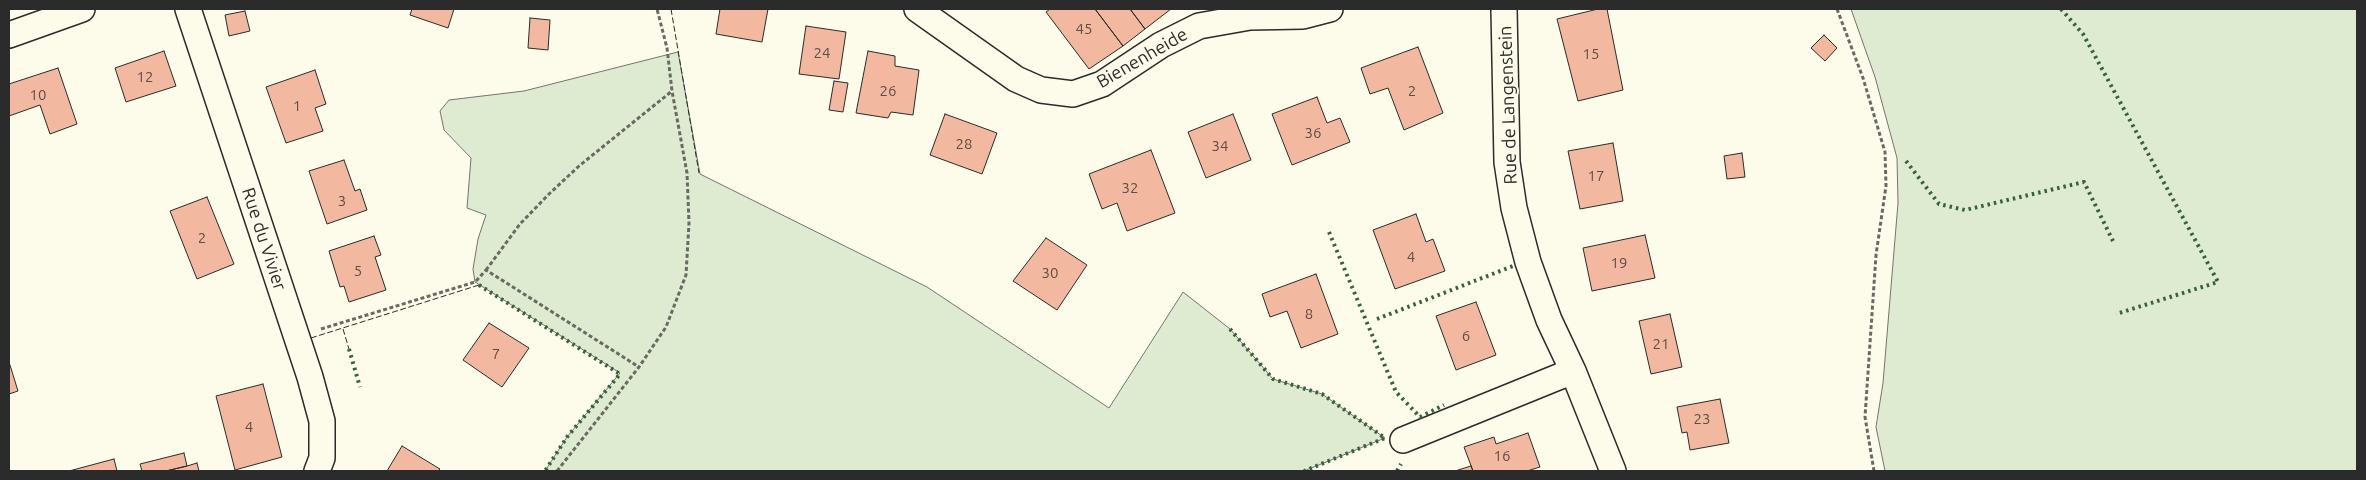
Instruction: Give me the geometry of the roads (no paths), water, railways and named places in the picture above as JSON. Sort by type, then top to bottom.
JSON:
[{"type":"street","points":[[9,35],[82,9]]},
{"type":"street","name":"Rue du Vivier","points":[[188,9],[322,421],[322,458],[317,471]]},
{"type":"street","name":"Bienenheide","points":[[917,9],[1016,79],[1041,90],[1073,94],[1102,84],[1161,45],[1199,26],[1250,17],[1303,16],[1330,9]]},
{"type":"street","name":"Rue de Langenstein","points":[[1504,9],[1507,162],[1514,208],[1531,270],[1549,320],[1573,371],[1613,471]]},
{"type":"street","points":[[1403,440],[1573,371]]}]
